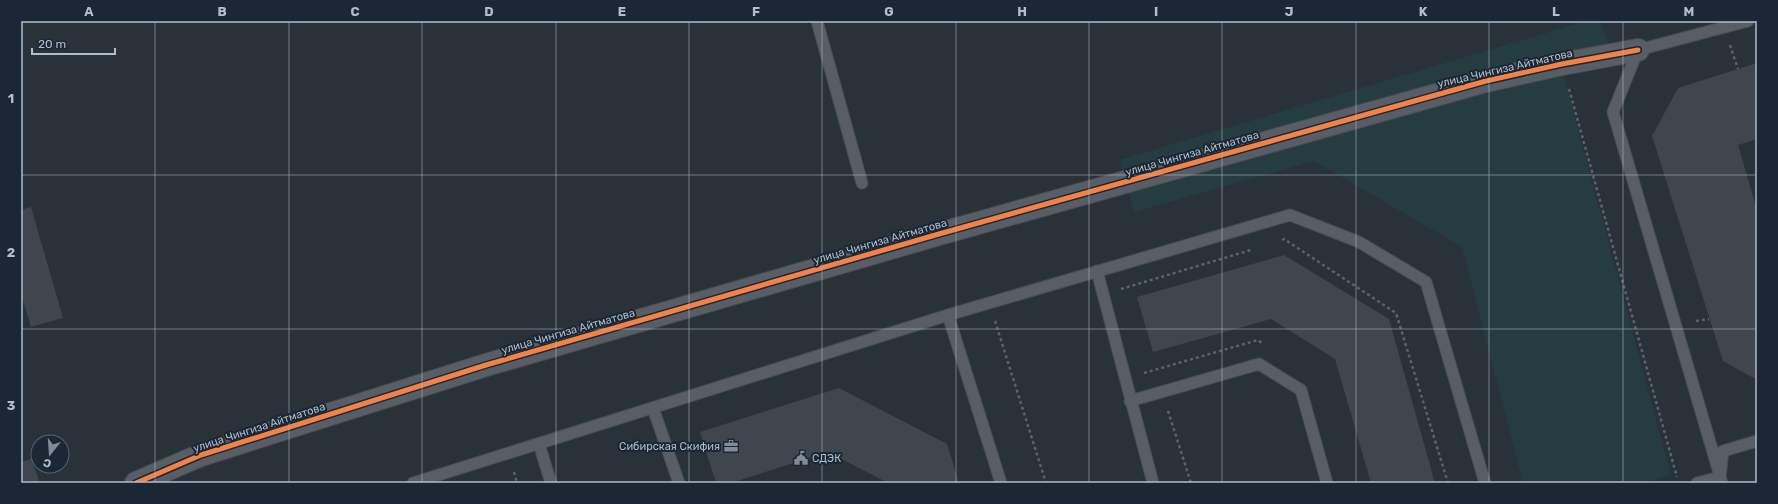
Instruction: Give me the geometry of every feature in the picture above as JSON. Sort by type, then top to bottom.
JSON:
[{"type":"street","name":"улица Чингиза Айтматова","points":[[136,483],[201,455],[486,365],[931,236],[1486,81],[1562,64],[1638,50]]},
{"type":"lane","points":[[817,21],[862,183]]},
{"type":"lane","points":[[1721,480],[1613,112],[1638,50],[1748,21]]},
{"type":"lane","points":[[413,483],[948,315],[1290,215],[1359,242],[1426,282],[1485,483]]},
{"type":"lane","points":[[1097,271],[1124,379],[1153,483]]},
{"type":"lane","points":[[948,315],[1001,483]]},
{"type":"lane","points":[[1130,401],[1259,364],[1300,390],[1327,483]]},
{"type":"lane","points":[[653,408],[679,483]]},
{"type":"lane","points":[[1721,480],[1723,451],[1757,441]]},
{"type":"lane","points":[[538,444],[551,483]]},
{"type":"lane","points":[[1697,483],[1721,480]]},
{"type":"path","points":[[1725,28],[1738,70]]},
{"type":"path","points":[[1567,82],[1679,483]]},
{"type":"path","points":[[1276,242],[1284,240],[1396,313],[1448,483]]},
{"type":"path","points":[[1102,294],[1254,249]]},
{"type":"path","points":[[994,319],[1046,483]]},
{"type":"path","points":[[1124,379],[1258,340]]},
{"type":"path","points":[[1162,392],[1191,483]]},
{"type":"path","points":[[513,469],[517,483]]},
{"type":"green space","points":[[1586,21],[1601,21],[1611,51],[1563,73],[1671,475],[1643,483],[1523,483],[1462,247],[1314,161],[1134,212],[1119,160]]},
{"type":"building","points":[[1757,63],[1757,139],[1738,145],[1757,210],[1757,380],[1723,361],[1652,136],[1678,88]]},
{"type":"building","points":[[31,207],[63,318],[31,327],[21,294],[21,210]]},
{"type":"building","points":[[1284,255],[1389,319],[1435,483],[1371,483],[1335,359],[1271,319],[1153,352],[1137,297]]},
{"type":"building","points":[[839,388],[947,444],[959,483],[888,483],[828,452],[731,483],[716,483],[700,432]]},
{"type":"building","points":[[30,459],[30,474],[37,474],[40,483],[21,483],[21,462]]},
{"type":"cycle path","points":[[136,483],[201,455],[486,365],[939,234],[1486,81],[1562,64],[1638,50]]},
{"type":"place","name":"Сибирская Скифия","points":[[731,446]]},
{"type":"place","name":"СДЭК","points":[[801,458]]}]
